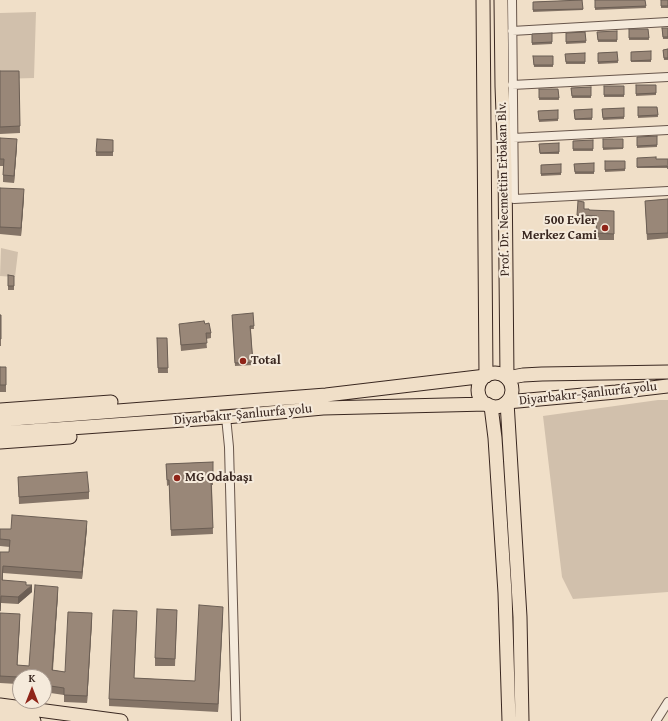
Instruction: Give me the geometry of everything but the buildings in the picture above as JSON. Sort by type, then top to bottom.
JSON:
[{"type":"main road","name":"Prof. Dr. Necmettin Erbakan Blv.","points":[[484,0],[486,376]]},
{"type":"main road","name":"Prof. Dr. Necmettin Erbakan Blv.","points":[[501,0],[505,167],[507,378]]},
{"type":"main road","name":"Diyarbakır-Şanlıurfa yolu","points":[[507,378],[542,374],[668,372]]},
{"type":"main road","points":[[496,373],[502,374],[507,378],[512,387],[512,392],[507,402],[500,406],[489,405],[483,401],[480,397],[478,388],[482,379],[496,373]]},
{"type":"main road","name":"Diyarbakır-Şanlıurfa yolu","points":[[0,420],[326,395],[486,376]]},
{"type":"main road","name":"Diyarbakır-Şanlıurfa yolu","points":[[507,402],[668,386]]},
{"type":"main road","points":[[0,410],[75,404],[175,399],[202,405]]},
{"type":"main road","points":[[507,402],[520,617],[522,721]]},
{"type":"main road","points":[[489,405],[495,438],[505,593],[509,721]]},
{"type":"main road","name":"Diyarbakır-Şanlıurfa yolu","points":[[0,433],[226,417],[323,408],[489,405]]},
{"type":"main road","points":[[0,442],[172,427],[226,417]]},
{"type":"main road","points":[[0,705],[121,721]]},
{"type":"main road","points":[[0,717],[34,721]]},
{"type":"street","points":[[512,0],[514,199],[668,191]]},
{"type":"street","points":[[512,31],[668,22]]},
{"type":"street","points":[[512,85],[668,76]]},
{"type":"street","points":[[513,138],[668,130]]},
{"type":"street","points":[[226,417],[229,447],[236,721]]},
{"type":"street","points":[[656,721],[668,702]]},
{"type":"shaded area","points":[[36,12],[34,78],[0,79],[0,13]]},
{"type":"shaded area","points":[[1,248],[18,252],[15,277],[0,276]]},
{"type":"shaded area","points":[[658,400],[668,400],[668,592],[573,599],[562,577],[543,416]]},
{"type":"place","name":"500 Evler Merkez Cami","points":[[605,228]]},
{"type":"place","name":"Total","points":[[243,361]]},
{"type":"place","name":"MG Odabaşı","points":[[177,478]]}]
